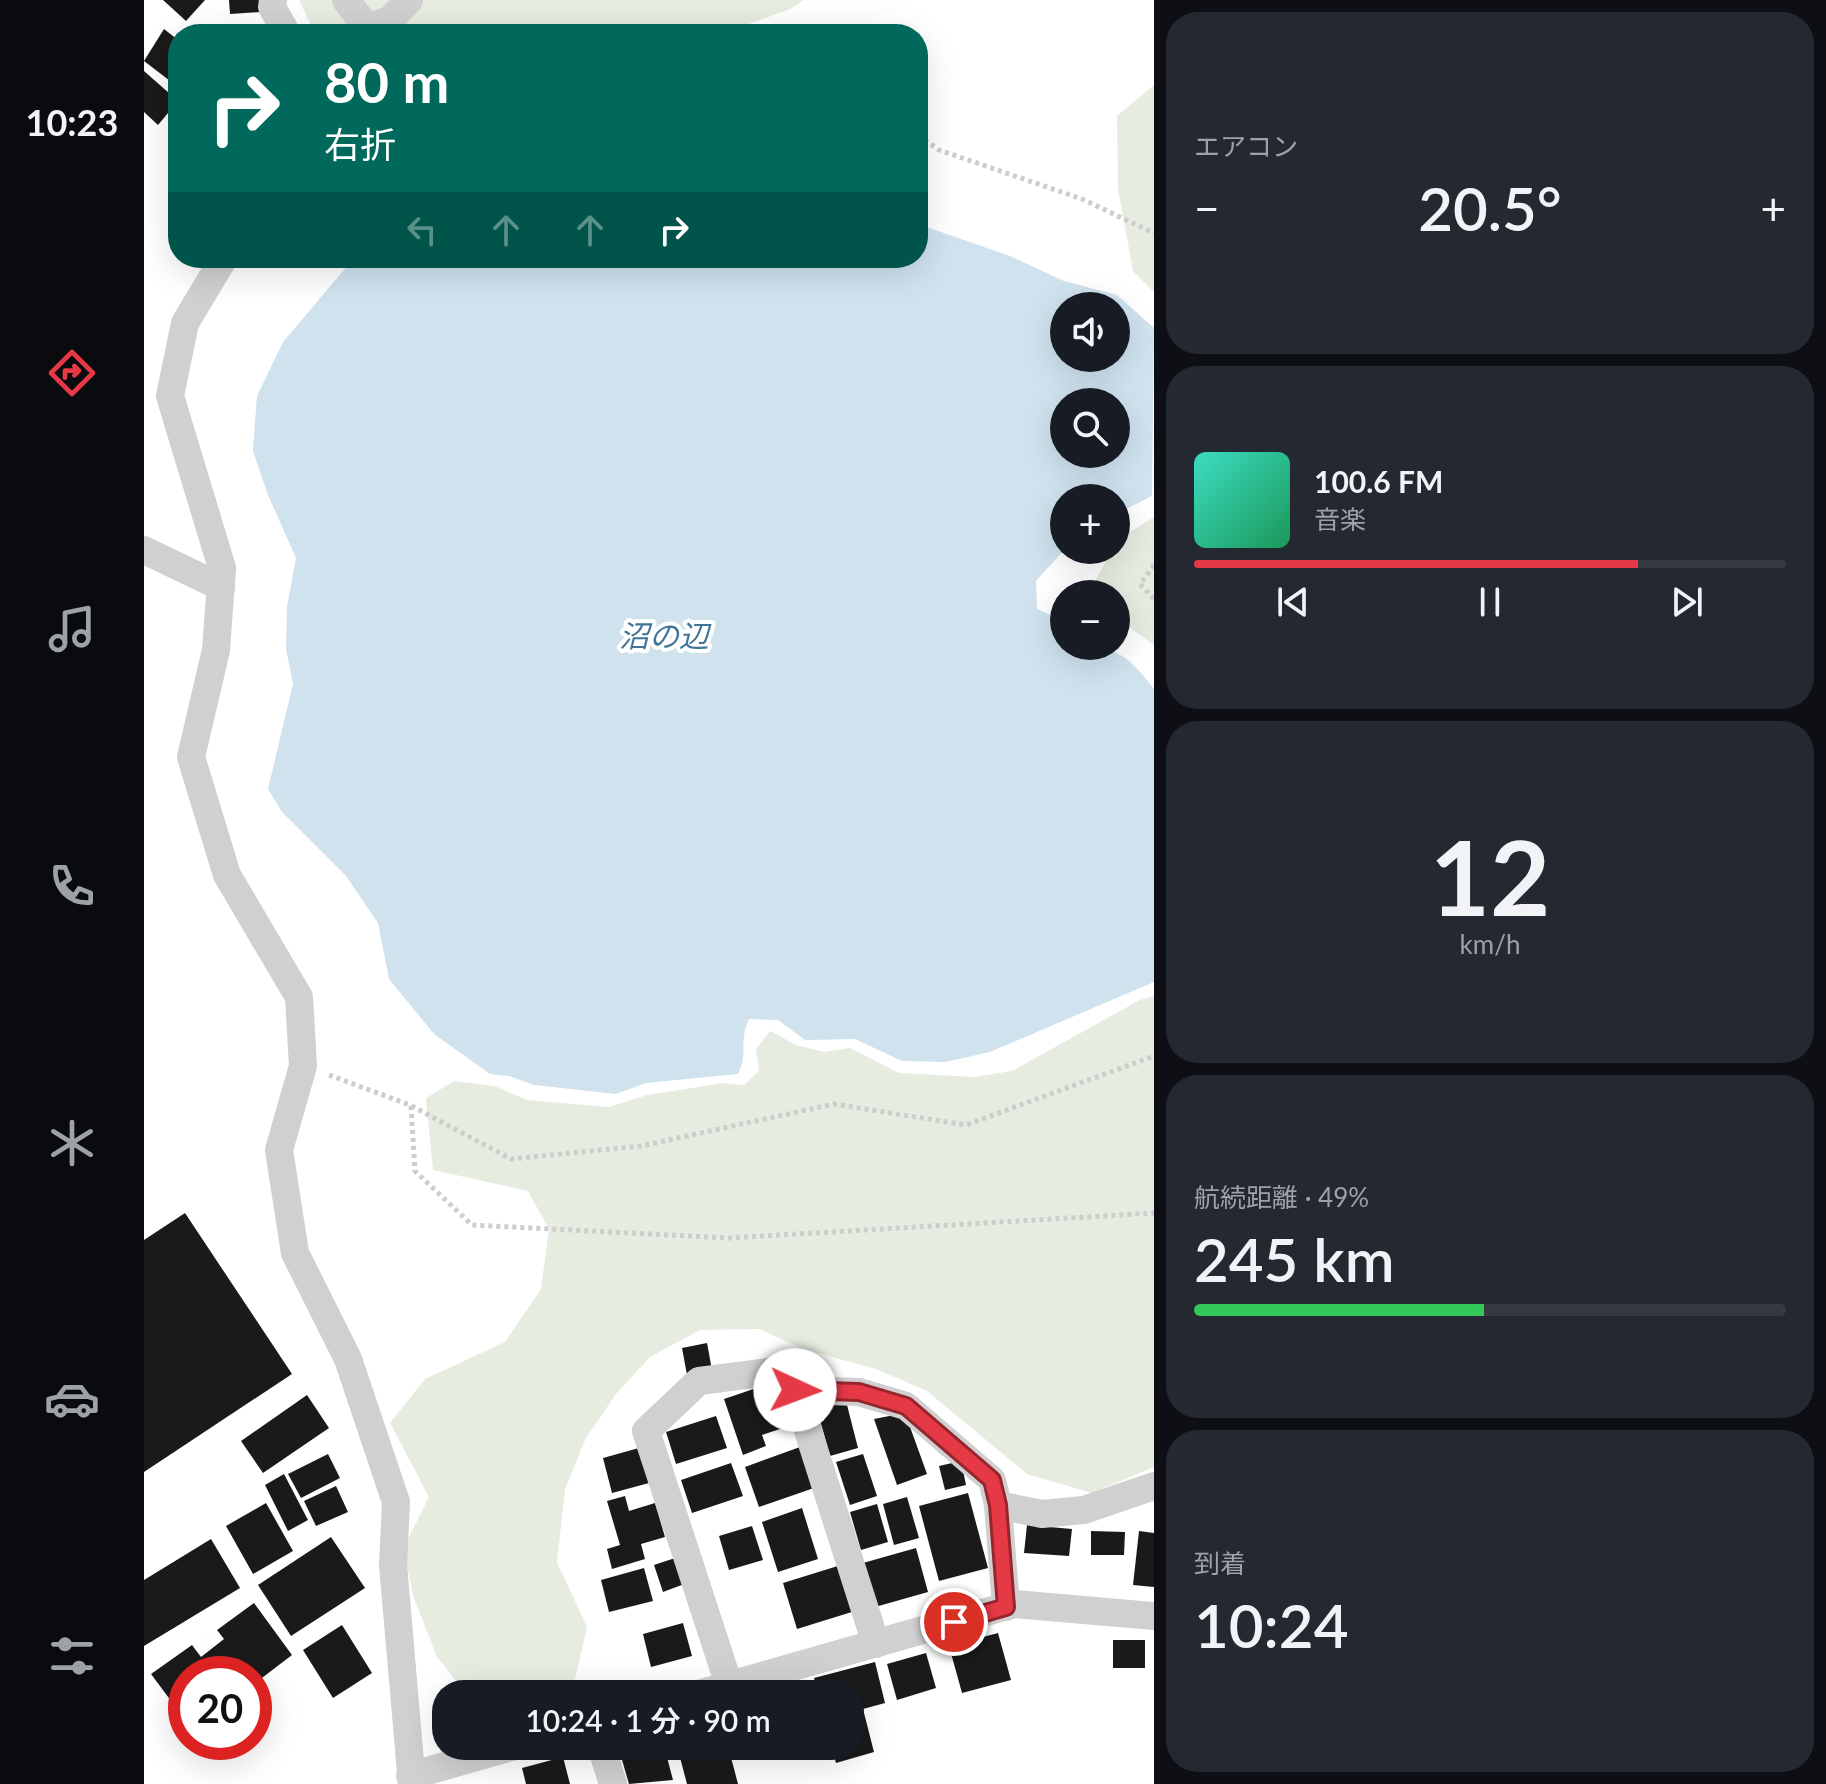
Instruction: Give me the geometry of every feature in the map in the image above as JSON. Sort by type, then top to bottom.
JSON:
[{"type":"street","points":[[273,0],[272,7],[281,24]]},
{"type":"street","points":[[346,0],[361,24]]},
{"type":"street","points":[[381,24],[390,20],[409,0]]},
{"type":"street","points":[[218,268],[185,323],[170,396],[222,568],[216,650],[191,757],[227,875],[299,997],[303,1066],[279,1150],[281,1165],[295,1253],[348,1359],[396,1502],[393,1565],[411,1780],[472,1760]]},
{"type":"street","points":[[144,550],[221,587]]},
{"type":"street","points":[[727,1680],[646,1431],[699,1381],[768,1372],[795,1390],[859,1392],[906,1406],[992,1480],[998,1505],[1006,1607]]},
{"type":"street","points":[[795,1390],[876,1644]]},
{"type":"street","points":[[998,1505],[1042,1514],[1084,1510],[1154,1486]]},
{"type":"street","points":[[747,1680],[1014,1604],[1154,1616]]},
{"type":"street","points":[[605,1760],[613,1784]]},
{"type":"path","points":[[928,142],[939,150],[1082,199],[1154,233]]},
{"type":"path","points":[[1154,565],[1140,584],[1154,599]]},
{"type":"path","points":[[303,1066],[410,1105],[511,1159],[641,1146],[834,1104],[966,1125],[1154,1056]]},
{"type":"path","points":[[410,1105],[415,1171],[472,1225],[729,1238],[1154,1213]]},
{"type":"shaded area","points":[[299,0],[804,0],[790,9],[749,24],[310,24]]},
{"type":"shaded area","points":[[1154,85],[1154,292],[1133,271],[1118,189],[1117,116]]},
{"type":"shaded area","points":[[1154,517],[1154,645],[1130,627],[1130,580],[1096,580],[1104,564],[1130,564],[1130,532]]},
{"type":"shaded area","points":[[1154,996],[1154,1467],[1092,1493],[1027,1474],[927,1391],[876,1369],[803,1349],[759,1329],[700,1330],[650,1357],[616,1394],[586,1438],[565,1489],[557,1562],[587,1627],[575,1680],[456,1680],[437,1657],[414,1598],[403,1549],[429,1497],[390,1423],[425,1379],[505,1342],[541,1289],[549,1229],[528,1191],[433,1170],[426,1098],[454,1081],[495,1086],[527,1100],[609,1107],[647,1095],[724,1083],[744,1085],[759,1071],[756,1049],[770,1031],[796,1045],[824,1052],[850,1048],[899,1073],[974,1077],[1012,1071],[1140,1000]]},
{"type":"water","name":"沼の辺","points":[[928,227],[1010,256],[1064,281],[1106,292],[1050,292],[1050,372],[1130,372],[1130,307],[1154,328],[1152,496],[1130,507],[1130,484],[1050,484],[1051,564],[1036,581],[1037,609],[1050,615],[1050,660],[1128,660],[1154,689],[1154,982],[990,1052],[945,1062],[902,1061],[855,1039],[805,1040],[778,1020],[749,1019],[738,1074],[646,1083],[616,1094],[534,1085],[509,1076],[490,1074],[434,1034],[389,979],[378,923],[346,876],[282,812],[268,789],[293,684],[286,649],[287,607],[296,558],[268,495],[253,451],[257,396],[283,342],[346,268],[928,268]]},
{"type":"building","points":[[163,0],[205,0],[186,21]]},
{"type":"building","points":[[229,0],[259,0],[260,12],[230,14]]},
{"type":"building","points":[[164,29],[168,32],[168,79],[144,61]]},
{"type":"building","points":[[144,71],[168,92],[168,113],[158,125],[144,112]]},
{"type":"building","points":[[185,1213],[292,1374],[144,1472],[144,1240]]},
{"type":"building","points":[[707,1343],[712,1370],[687,1375],[682,1348]]},
{"type":"building","points":[[771,1383],[786,1427],[762,1435],[766,1446],[743,1455],[724,1399]]},
{"type":"building","points":[[307,1395],[329,1428],[263,1473],[241,1441]]},
{"type":"building","points":[[846,1401],[858,1448],[830,1456],[817,1409]]},
{"type":"building","points":[[905,1413],[927,1474],[897,1485],[874,1419]]},
{"type":"building","points":[[716,1416],[727,1448],[676,1464],[666,1432]]},
{"type":"building","points":[[800,1447],[814,1488],[759,1507],[745,1467]]},
{"type":"building","points":[[639,1448],[649,1483],[612,1493],[603,1458]]},
{"type":"building","points":[[328,1454],[340,1478],[301,1498],[288,1474]]},
{"type":"building","points":[[863,1454],[877,1496],[850,1505],[836,1462]]},
{"type":"building","points":[[961,1461],[966,1485],[945,1490],[939,1466]]},
{"type":"building","points":[[731,1463],[743,1496],[692,1513],[681,1480]]},
{"type":"building","points":[[284,1474],[308,1520],[288,1531],[265,1485]]},
{"type":"building","points":[[336,1486],[348,1512],[316,1526],[304,1501]]},
{"type":"building","points":[[968,1493],[988,1568],[939,1581],[919,1506]]},
{"type":"building","points":[[625,1496],[629,1511],[655,1503],[665,1537],[641,1544],[645,1559],[612,1569],[607,1549],[620,1545],[607,1501]]},
{"type":"building","points":[[907,1497],[919,1538],[894,1545],[883,1504]]},
{"type":"building","points":[[266,1503],[293,1551],[253,1574],[226,1526]]},
{"type":"building","points":[[877,1504],[888,1542],[861,1550],[850,1512]]},
{"type":"building","points":[[802,1508],[818,1559],[778,1572],[762,1522]]},
{"type":"building","points":[[1027,1525],[1072,1529],[1069,1556],[1024,1553]]},
{"type":"building","points":[[752,1526],[763,1560],[729,1570],[719,1536]]},
{"type":"building","points":[[1091,1531],[1125,1532],[1124,1555],[1091,1555]]},
{"type":"building","points":[[1139,1531],[1154,1533],[1154,1587],[1133,1585]]},
{"type":"building","points":[[331,1537],[365,1588],[291,1636],[258,1585]]},
{"type":"building","points":[[211,1539],[240,1588],[144,1646],[144,1580]]},
{"type":"building","points":[[916,1548],[928,1592],[875,1607],[863,1563]]},
{"type":"building","points":[[678,1557],[687,1583],[663,1592],[654,1565]]},
{"type":"building","points":[[841,1565],[855,1611],[797,1629],[783,1583]]},
{"type":"building","points":[[644,1568],[653,1601],[609,1612],[601,1580]]},
{"type":"building","points":[[254,1603],[292,1655],[272,1670],[272,1656],[202,1656],[224,1639],[217,1630]]},
{"type":"building","points":[[683,1623],[692,1656],[651,1667],[643,1634]]},
{"type":"building","points":[[342,1625],[372,1673],[333,1698],[303,1650]]},
{"type":"building","points":[[998,1633],[1011,1680],[962,1693],[949,1646]]},
{"type":"building","points":[[1113,1640],[1145,1640],[1145,1668],[1113,1668]]},
{"type":"building","points":[[192,1645],[200,1656],[176,1656]]},
{"type":"building","points":[[926,1653],[936,1688],[897,1700],[887,1664]]},
{"type":"building","points":[[168,1662],[168,1697],[151,1674]]},
{"type":"building","points":[[875,1662],[885,1703],[864,1709],[864,1680],[814,1678]]},
{"type":"building","points":[[864,1713],[874,1752],[864,1755]]},
{"type":"building","points":[[564,1760],[570,1784],[526,1784],[522,1768]]},
{"type":"building","points":[[622,1760],[668,1760],[673,1780],[629,1784]]},
{"type":"building","points":[[681,1760],[732,1760],[738,1784],[687,1784]]},
{"type":"route","points":[[795,1390],[859,1392],[906,1406],[992,1480],[998,1505],[1006,1607],[954,1622]]}]
